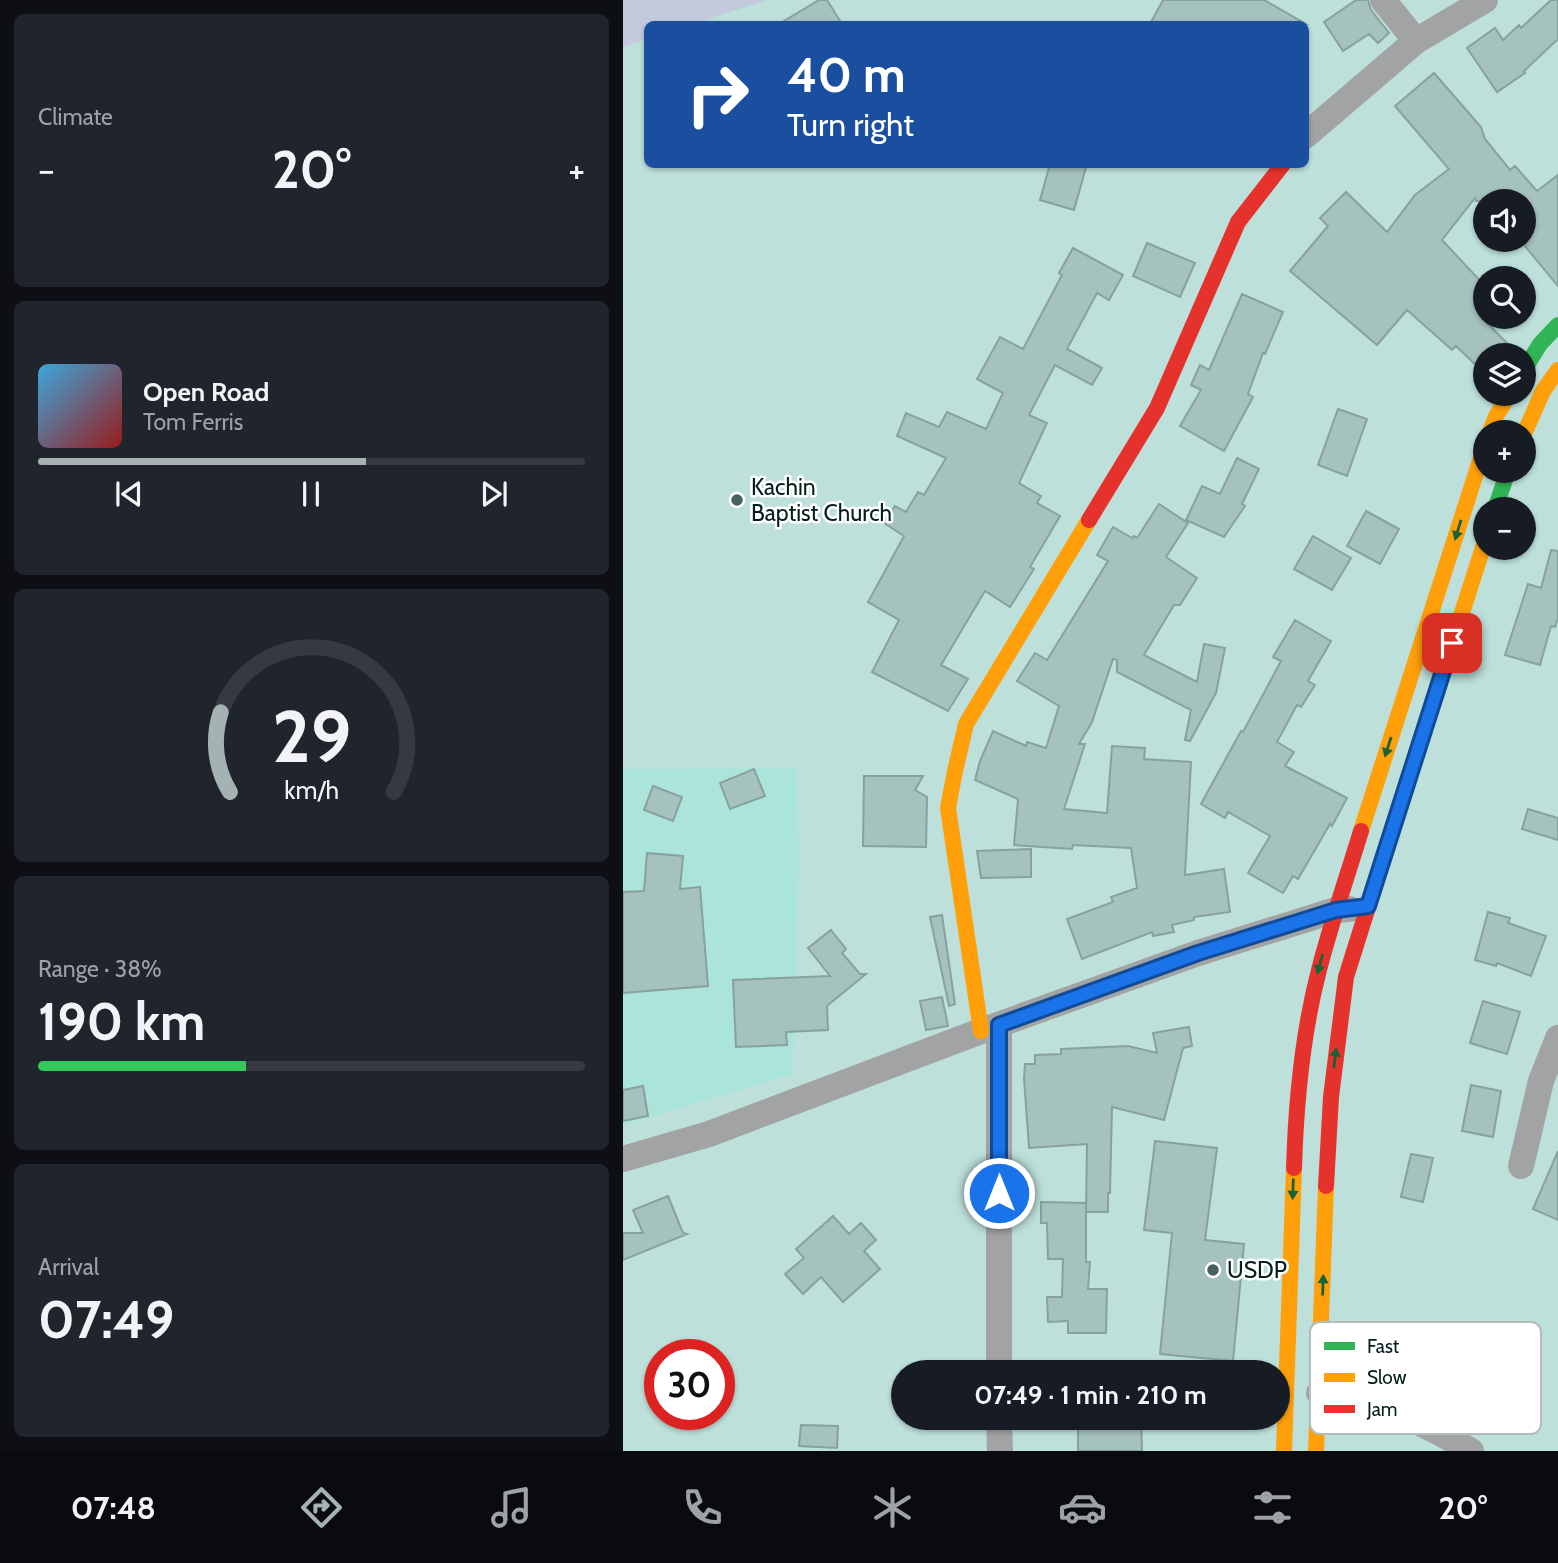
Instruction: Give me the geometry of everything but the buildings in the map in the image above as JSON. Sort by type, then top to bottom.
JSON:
[{"type":"main road","points":[[990,1028],[949,808],[966,724],[1157,408],[1238,222],[1280,168]]},
{"type":"main road","points":[[1536,350],[1558,325]]},
{"type":"main road","points":[[1530,420],[1546,386]]},
{"type":"main road","points":[[1284,1451],[1296,1105],[1318,972],[1473,483]]},
{"type":"main road","points":[[1321,1322],[1333,1069],[1346,977],[1479,560]]},
{"type":"street","points":[[1383,0],[1416,41]]},
{"type":"street","points":[[1309,133],[1416,41],[1485,0]]},
{"type":"street","points":[[623,1159],[709,1134],[1198,953],[1336,910],[1368,906]]},
{"type":"street","points":[[990,1028],[999,1360]]},
{"type":"street","points":[[1521,1166],[1541,1081],[1558,1038]]},
{"type":"street","points":[[999,1430],[1000,1451]]},
{"type":"street","points":[[1441,1434],[1471,1451]]},
{"type":"shaded area","points":[[623,0],[767,0],[701,21],[644,21],[644,40],[623,47]]},
{"type":"shaded area","points":[[797,768],[799,857],[793,1074],[623,1125],[623,769]]},
{"type":"traffic: fast","points":[[1536,350],[1558,325]]},
{"type":"traffic: fast","points":[[1499,497],[1504,483]]},
{"type":"traffic: slow","points":[[1530,420],[1543,391],[1558,370]]},
{"type":"traffic: slow","points":[[1494,420],[1502,406]]},
{"type":"traffic: slow","points":[[1361,831],[1473,482]]},
{"type":"traffic: slow","points":[[981,1031],[948,808],[955,771],[966,724],[1089,520]]},
{"type":"traffic: slow","points":[[1397,815],[1479,560]]},
{"type":"traffic: slow","points":[[1284,1451],[1294,1168]]},
{"type":"traffic: slow","points":[[1321,1322],[1326,1186]]},
{"type":"traffic: slow","points":[[1316,1451],[1317,1434]]},
{"type":"traffic: jam","points":[[1089,520],[1157,408],[1238,222],[1280,168]]},
{"type":"traffic: jam","points":[[1326,1186],[1331,1097],[1346,977],[1397,815]]},
{"type":"traffic: jam","points":[[1294,1168],[1298,1093],[1308,1019],[1324,952],[1361,831]]},
{"type":"place","name":"Kachin Baptist Church","points":[[737,500]]},
{"type":"place","name":"USDP","points":[[1213,1270]]},
{"type":"route","points":[[999,1193],[999,1025],[1198,953],[1336,910],[1368,906],[1452,643]]}]
